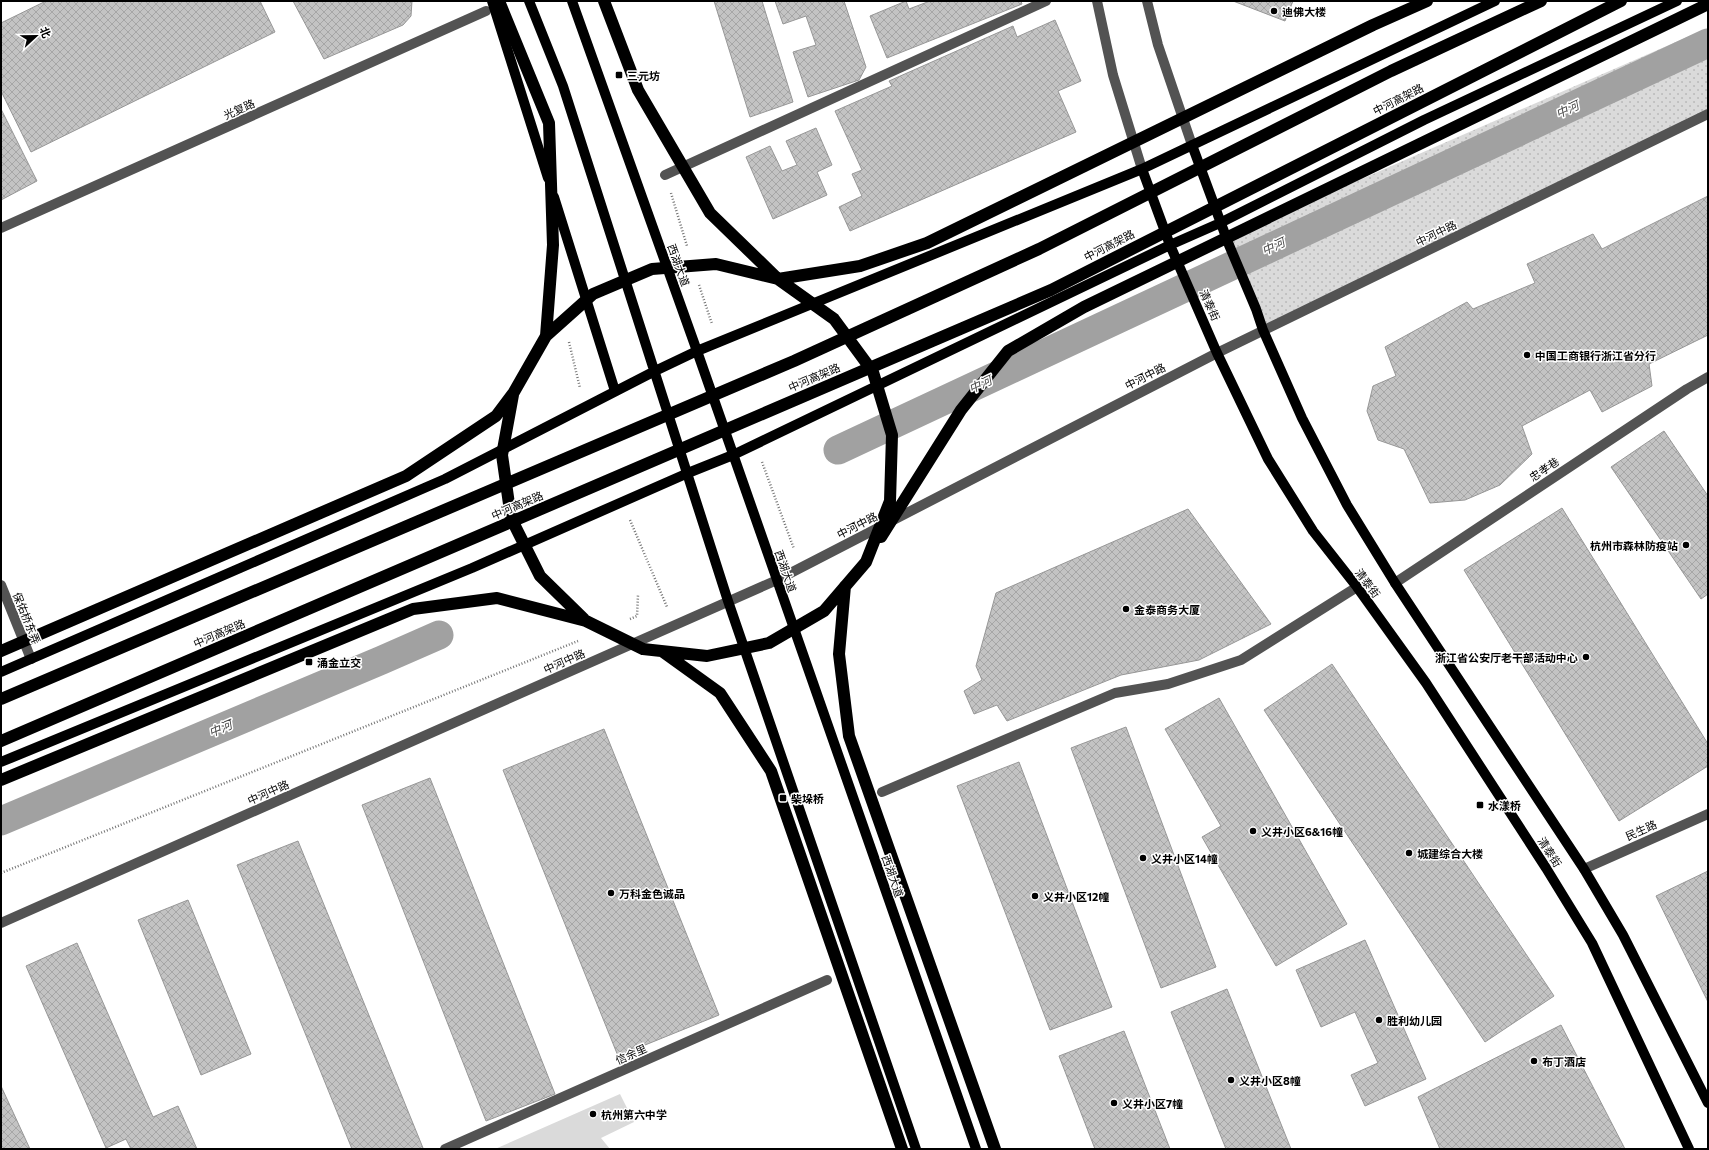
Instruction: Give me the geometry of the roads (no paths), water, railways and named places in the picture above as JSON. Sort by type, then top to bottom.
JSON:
[{"type":"highway","points":[[500,1],[549,123],[553,245],[546,336]]},
{"type":"highway","points":[[604,1],[638,90],[710,213],[778,279],[834,319],[873,372],[892,435],[890,501],[866,562]]},
{"type":"highway","points":[[1,651],[406,476],[496,416],[514,392],[546,336],[593,294],[652,269],[716,264],[778,279],[860,266],[927,243],[1373,25],[1427,1]]},
{"type":"highway","name":"中河高架路","points":[[1,699],[794,361],[1039,249],[1390,71],[1541,1]]},
{"type":"highway","name":"中河高架路","points":[[1,741],[1051,290],[1621,1]]},
{"type":"highway","points":[[1,780],[413,609],[497,598],[586,621],[643,648],[707,656],[770,643],[824,611],[866,562],[961,410],[1008,351],[1084,307],[1708,4]]},
{"type":"highway","points":[[514,392],[502,455],[511,518],[540,576],[586,621]]},
{"type":"highway","points":[[846,586],[839,654],[849,736],[995,1149]]},
{"type":"highway","points":[[662,651],[720,693],[771,771],[902,1149]]},
{"type":"main road","points":[[492,1],[615,391]]},
{"type":"main road","points":[[529,1],[563,86],[728,601],[916,1149]]},
{"type":"main road","name":"西湖大道","points":[[572,1],[697,351],[976,1149]]},
{"type":"main road","points":[[1,672],[445,479],[655,370],[697,351],[1142,169],[1495,1]]},
{"type":"main road","points":[[1,762],[464,570],[622,501],[733,455],[1170,245],[1220,223],[1424,120],[1677,1]]},
{"type":"main road","name":"清泰街","points":[[1192,145],[1220,223],[1256,309],[1263,330],[1302,418],[1347,505],[1395,583],[1584,868],[1623,935],[1708,1103]]},
{"type":"main road","name":"清泰街","points":[[1142,169],[1170,245],[1217,352],[1268,459],[1313,531],[1357,587],[1426,683],[1546,868],[1592,943],[1689,1149]]},
{"type":"street","points":[[665,175],[1046,1]]},
{"type":"street","name":"清泰街","points":[[1096,1],[1113,75],[1142,169]]},
{"type":"street","name":"清泰街","points":[[1147,1],[1158,45],[1192,145]]},
{"type":"street","name":"光复路","points":[[1,228],[486,12]]},
{"type":"street","name":"中河中路","points":[[1,923],[776,580],[1217,352],[1708,114]]},
{"type":"street","name":"忠孝巷","points":[[1395,583],[1687,389],[1708,377]]},
{"type":"street","name":"保佑桥东弄","points":[[1,585],[31,659]]},
{"type":"street","points":[[882,792],[1115,693],[1168,684],[1241,660],[1357,587]]},
{"type":"street","name":"民生路","points":[[1584,868],[1708,814]]},
{"type":"street","name":"信余里","points":[[445,1149],[827,980]]},
{"type":"waterway","name":"中河","points":[[838,450],[1708,43]]},
{"type":"waterway","name":"中河","points":[[1,821],[439,635]]},
{"type":"place","name":"迪佛大楼","points":[[1274,11]]},
{"type":"place","name":"三元坊","points":[[619,75]]},
{"type":"place","name":"中国工商银行浙江省分行","points":[[1527,355]]},
{"type":"place","name":"杭州市森林防疫站","points":[[1686,545]]},
{"type":"place","name":"金泰商务大厦","points":[[1126,609]]},
{"type":"place","name":"浙江省公安厅老干部活动中心","points":[[1586,657]]},
{"type":"place","name":"涌金立交","points":[[309,662]]},
{"type":"place","name":"柴垛桥","points":[[783,798]]},
{"type":"place","name":"水漾桥","points":[[1480,805]]},
{"type":"place","name":"义井小区6&16幢","points":[[1253,831]]},
{"type":"place","name":"城建综合大楼","points":[[1409,853]]},
{"type":"place","name":"义井小区14幢","points":[[1143,858]]},
{"type":"place","name":"万科金色诚品","points":[[611,893]]},
{"type":"place","name":"义井小区12幢","points":[[1035,896]]},
{"type":"place","name":"胜利幼儿园","points":[[1379,1020]]},
{"type":"place","name":"布丁酒店","points":[[1534,1061]]},
{"type":"place","name":"义井小区8幢","points":[[1231,1080]]},
{"type":"place","name":"义井小区7幢","points":[[1114,1103]]},
{"type":"place","name":"杭州第六中学","points":[[593,1114]]}]
